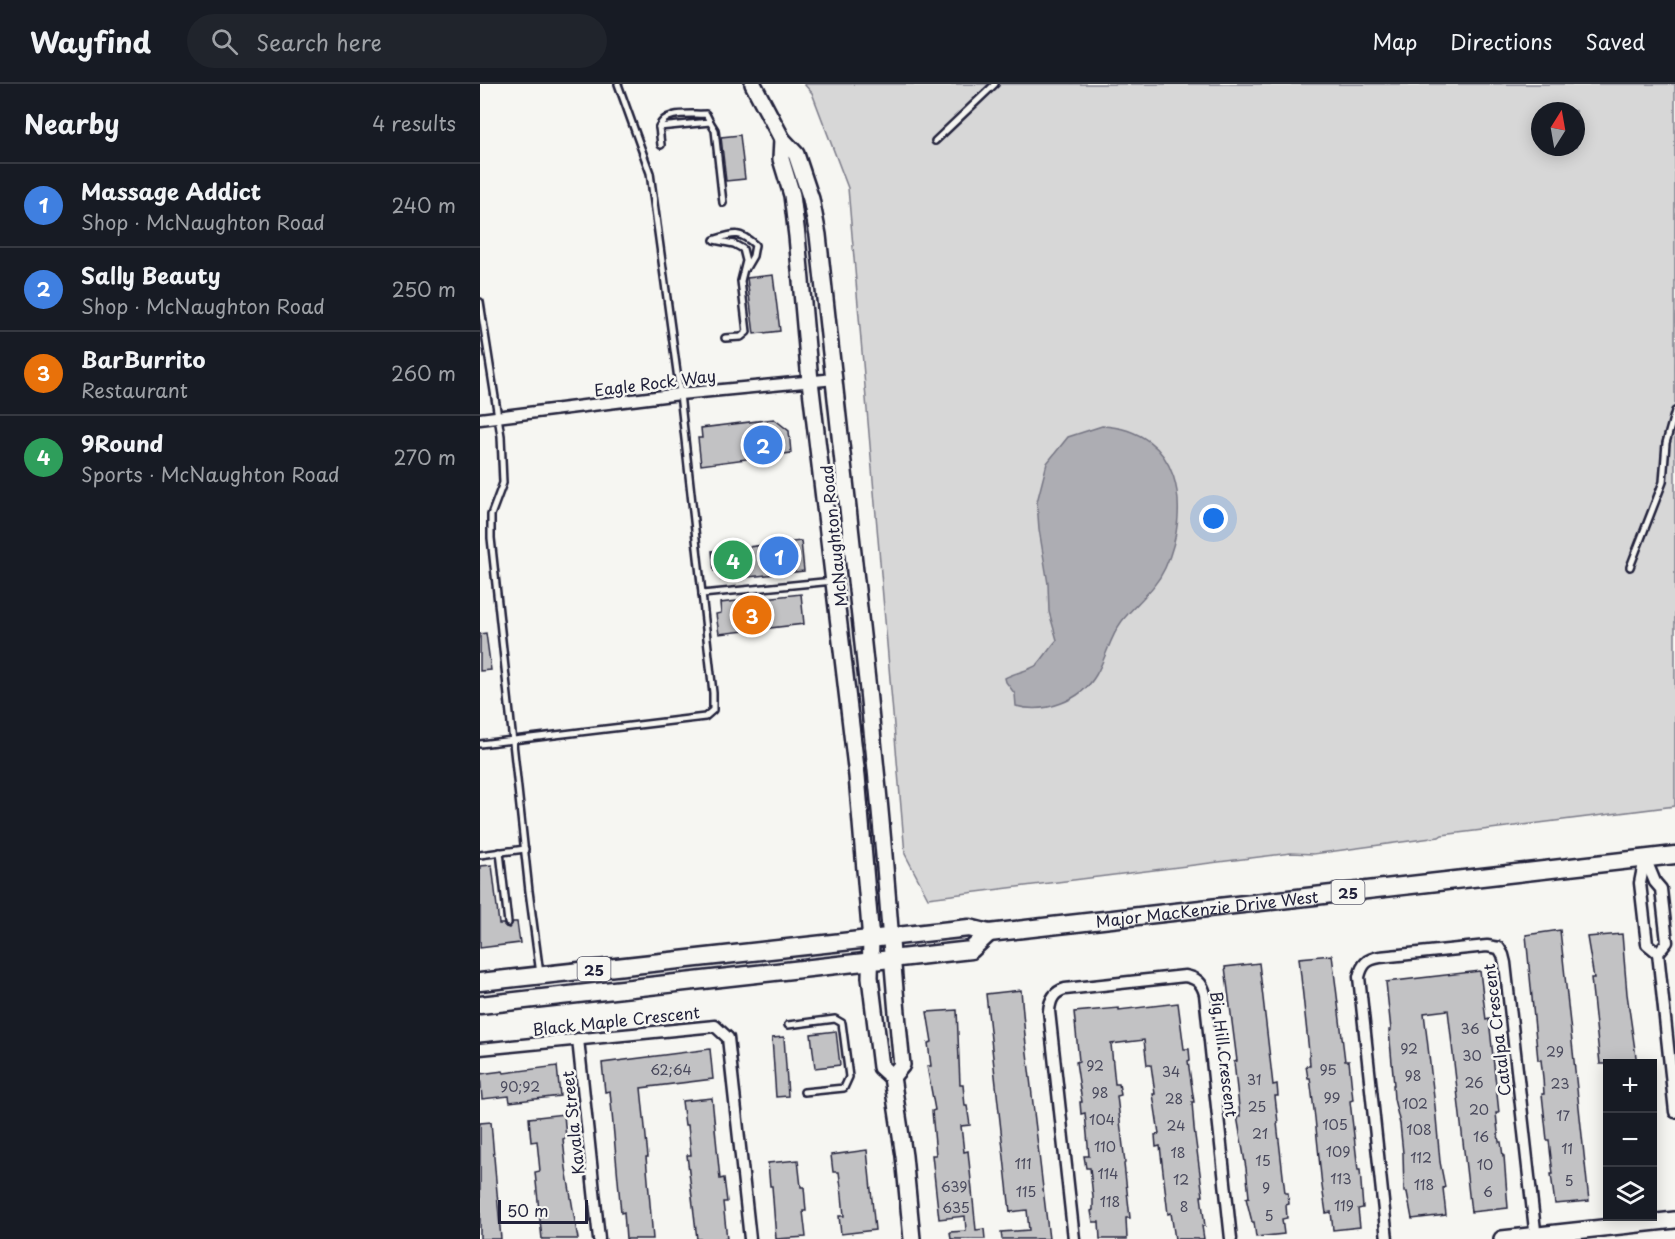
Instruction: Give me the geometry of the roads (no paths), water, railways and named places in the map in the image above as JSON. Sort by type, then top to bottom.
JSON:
[{"type":"main road","name":"Major MacKenzie Drive West","points":[[480,982],[969,928],[989,933],[1675,855]]},
{"type":"main road","name":"25","points":[[480,1005],[971,950],[989,933]]},
{"type":"street","name":"McNaughton Road","points":[[753,84],[782,139],[796,154],[812,200],[835,379],[894,959],[893,974],[902,1065],[892,1077],[881,1067],[870,977],[871,940],[857,776],[810,381],[797,236],[792,195],[781,159],[782,139]]},
{"type":"street","name":"Eagle Rock Way","points":[[480,419],[680,393],[835,379]]},
{"type":"street","points":[[1645,858],[1640,883],[1647,944],[1658,953],[1675,1112]]},
{"type":"street","points":[[1645,858],[1662,892],[1667,942],[1658,953]]},
{"type":"street","name":"Catalpa Crescent","points":[[1387,1239],[1359,977],[1361,970],[1370,959],[1380,957],[1487,946],[1498,948],[1505,963],[1535,1237]]},
{"type":"street","name":"Big Hill Crescent","points":[[1074,1239],[1049,1011],[1050,1001],[1056,992],[1065,989],[1185,976],[1195,977],[1205,994],[1231,1239]]},
{"type":"street","name":"Black Maple Crescent","points":[[480,1049],[715,1026],[728,1038],[750,1239]]},
{"type":"street","name":"Kavala Street","points":[[578,1039],[599,1239]]},
{"type":"street","points":[[892,1077],[904,1156],[912,1239]]},
{"type":"street","points":[[1502,1239],[1675,1221]]},
{"type":"lane","points":[[480,744],[705,717],[713,710],[714,700],[680,393],[650,173],[618,84]]},
{"type":"lane","points":[[935,141],[995,84]]},
{"type":"lane","points":[[661,145],[659,127],[662,120],[671,115],[706,114],[715,130],[723,203]]},
{"type":"lane","points":[[659,127],[710,122]]},
{"type":"lane","points":[[725,338],[741,337],[747,332],[741,281],[746,261],[743,249],[734,244],[714,240],[731,234],[745,236],[755,245],[753,256],[744,270]]},
{"type":"lane","points":[[480,302],[501,436],[503,483],[491,515],[491,538],[540,975]]},
{"type":"lane","points":[[1630,567],[1664,482],[1666,443],[1675,411]]},
{"type":"lane","points":[[702,594],[834,581]]},
{"type":"lane","points":[[480,855],[525,849]]},
{"type":"lane","points":[[500,852],[508,923]]},
{"type":"lane","points":[[788,1025],[835,1019],[842,1023],[849,1077],[844,1088],[804,1092]]},
{"type":"place","name":"Sally Beauty","points":[[763,445]]},
{"type":"place","name":"Massage Addict","points":[[779,556]]},
{"type":"place","name":"9Round","points":[[733,560]]},
{"type":"place","name":"BarBurrito","points":[[752,615]]}]
